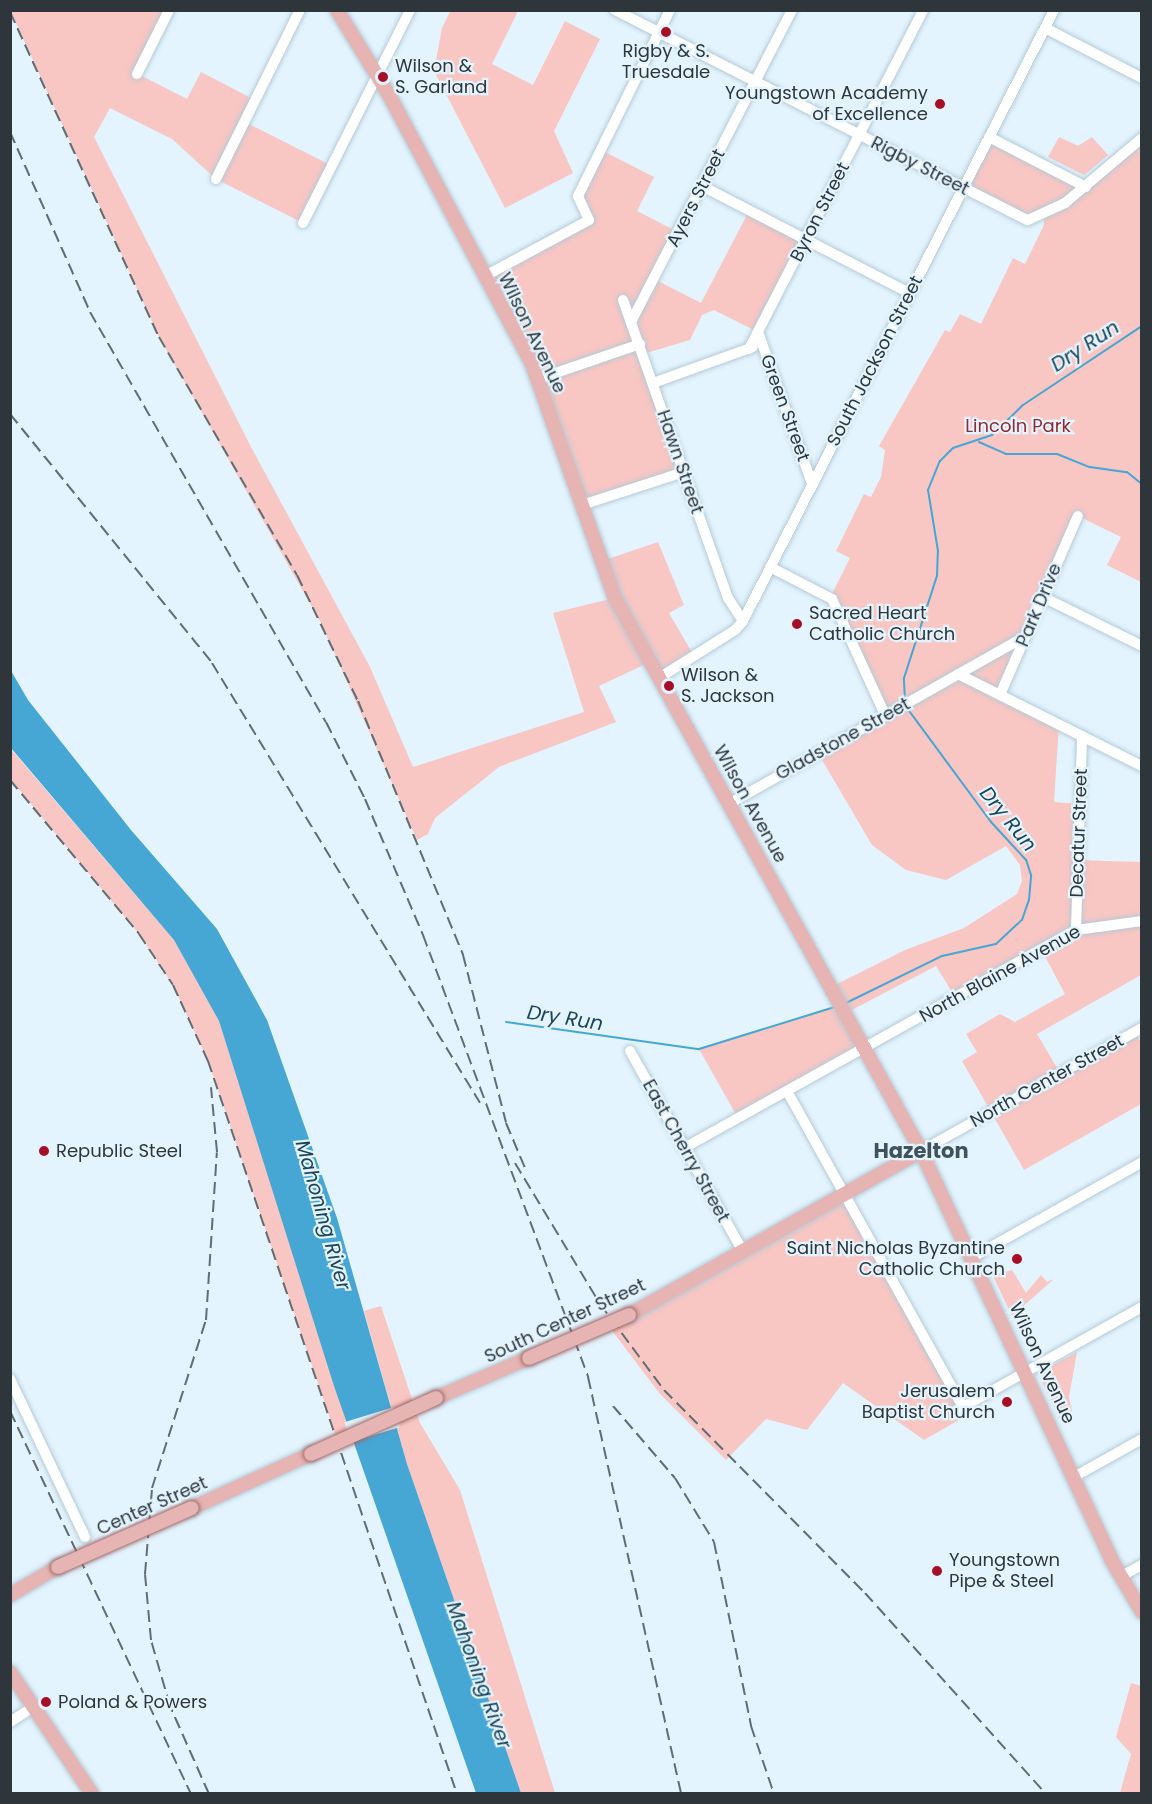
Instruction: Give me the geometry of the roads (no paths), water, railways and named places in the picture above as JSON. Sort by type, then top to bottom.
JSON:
[{"type":"main road","name":"Wilson Avenue","points":[[337,10],[378,75],[538,379],[615,598],[921,1151],[1026,1372],[1120,1578],[1142,1612]]},
{"type":"main road","name":"South Center Street","points":[[310,1454],[629,1315],[921,1151]]},
{"type":"main road","name":"Center Street","points":[[10,1595],[58,1568],[310,1454]]},
{"type":"main road","points":[[10,1672],[92,1794]]},
{"type":"street","points":[[137,74],[169,10]]},
{"type":"street","points":[[216,179],[300,10]]},
{"type":"street","points":[[303,223],[410,10]]},
{"type":"street","name":"Rigby Street","points":[[615,10],[963,188],[1033,220],[1086,187]]},
{"type":"street","points":[[485,276],[589,220],[578,200],[581,190],[670,10]]},
{"type":"street","name":"Ayers Street","points":[[632,320],[792,10]]},
{"type":"street","name":"Byron Street","points":[[749,349],[923,10]]},
{"type":"street","name":"South Jackson Street","points":[[659,678],[734,632],[743,621],[1054,10]]},
{"type":"street","points":[[1045,28],[1142,78]]},
{"type":"street","points":[[989,137],[1086,187],[1142,138]]},
{"type":"street","points":[[702,186],[909,293]]},
{"type":"street","name":"Hawn Street","points":[[623,300],[632,320],[728,598],[743,621]]},
{"type":"street","name":"Green Street","points":[[758,332],[812,484]]},
{"type":"street","points":[[538,379],[640,344]]},
{"type":"street","points":[[653,382],[762,344]]},
{"type":"street","points":[[582,505],[684,472]]},
{"type":"street","name":"Park Drive","points":[[1000,695],[1078,516]]},
{"type":"street","points":[[770,567],[832,599],[885,715]]},
{"type":"street","points":[[1043,597],[1142,646]]},
{"type":"street","name":"Gladstone Street","points":[[729,804],[1026,636]]},
{"type":"street","points":[[958,674],[1142,766]]},
{"type":"street","name":"Decatur Street","points":[[1076,930],[1082,736]]},
{"type":"street","name":"North Blaine Avenue","points":[[684,1149],[1076,930],[1142,921]]},
{"type":"street","name":"North Center Street","points":[[921,1151],[1142,1028]]},
{"type":"street","name":"East Cherry Street","points":[[630,1051],[742,1250]]},
{"type":"street","points":[[787,1091],[958,1410],[1142,1307]]},
{"type":"street","points":[[972,1257],[1142,1162]]},
{"type":"street","points":[[10,1379],[85,1538]]},
{"type":"street","points":[[1074,1477],[1142,1439]]},
{"type":"street","points":[[1120,1578],[1142,1565]]},
{"type":"street","points":[[10,1722],[33,1707]]},
{"type":"water","name":"Mahoning River","points":[[10,669],[28,700],[131,830],[217,929],[267,1020],[337,1218],[407,1464],[521,1793],[476,1793],[334,1386],[219,1021],[174,940],[11,748]]},
{"type":"waterway","name":"Dry Run","points":[[905,700],[904,678],[937,576],[938,551],[928,490],[940,461],[953,448],[992,435],[1023,405],[1142,326]]},
{"type":"waterway","points":[[979,442],[1006,454],[1057,454],[1090,467],[1127,472],[1142,484]]},
{"type":"waterway","name":"Dry Run","points":[[846,1003],[942,956],[996,944],[1022,920],[1029,900],[1031,875],[1026,860],[991,822],[907,708]]},
{"type":"waterway","name":"Dry Run","points":[[506,1022],[699,1049],[835,1007]]},
{"type":"railway","points":[[10,12],[159,337],[297,575],[358,701],[463,955],[506,1123],[525,1168]]},
{"type":"railway","points":[[10,132],[90,312],[326,722],[365,799],[423,935],[588,1377],[681,1794]]},
{"type":"railway","points":[[10,414],[212,663],[480,1103]]},
{"type":"railway","points":[[10,780],[139,934],[173,985],[208,1061],[457,1794]]},
{"type":"railway","points":[[209,1794],[170,1706],[151,1640],[145,1574],[152,1488],[206,1320],[217,1152],[211,1087]]},
{"type":"railway","points":[[515,1163],[600,1304],[664,1390],[865,1593],[1046,1794]]},
{"type":"railway","points":[[613,1406],[675,1478],[714,1542],[751,1726],[774,1794]]},
{"type":"railway","points":[[10,1411],[191,1794]]},
{"type":"place","name":"Rigby & S. Truesdale","points":[[666,32]]},
{"type":"place","name":"Wilson & S. Garland","points":[[383,77]]},
{"type":"place","name":"Youngstown Academy of Excellence","points":[[940,104]]},
{"type":"place","name":"Sacred Heart Catholic Church","points":[[797,624]]},
{"type":"place","name":"Wilson & S. Jackson","points":[[669,686]]},
{"type":"place","name":"Republic Steel","points":[[44,1151]]},
{"type":"place","name":"Saint Nicholas Byzantine Catholic Church","points":[[1017,1259]]},
{"type":"place","name":"Jerusalem Baptist Church","points":[[1007,1402]]},
{"type":"place","name":"Youngstown Pipe & Steel","points":[[937,1571]]},
{"type":"place","name":"Poland & Powers","points":[[46,1702]]},
{"type":"district","name":"Hazelton","points":[[921,1151]]},
{"type":"park label","name":"Lincoln Park","points":[[1018,426]]}]
